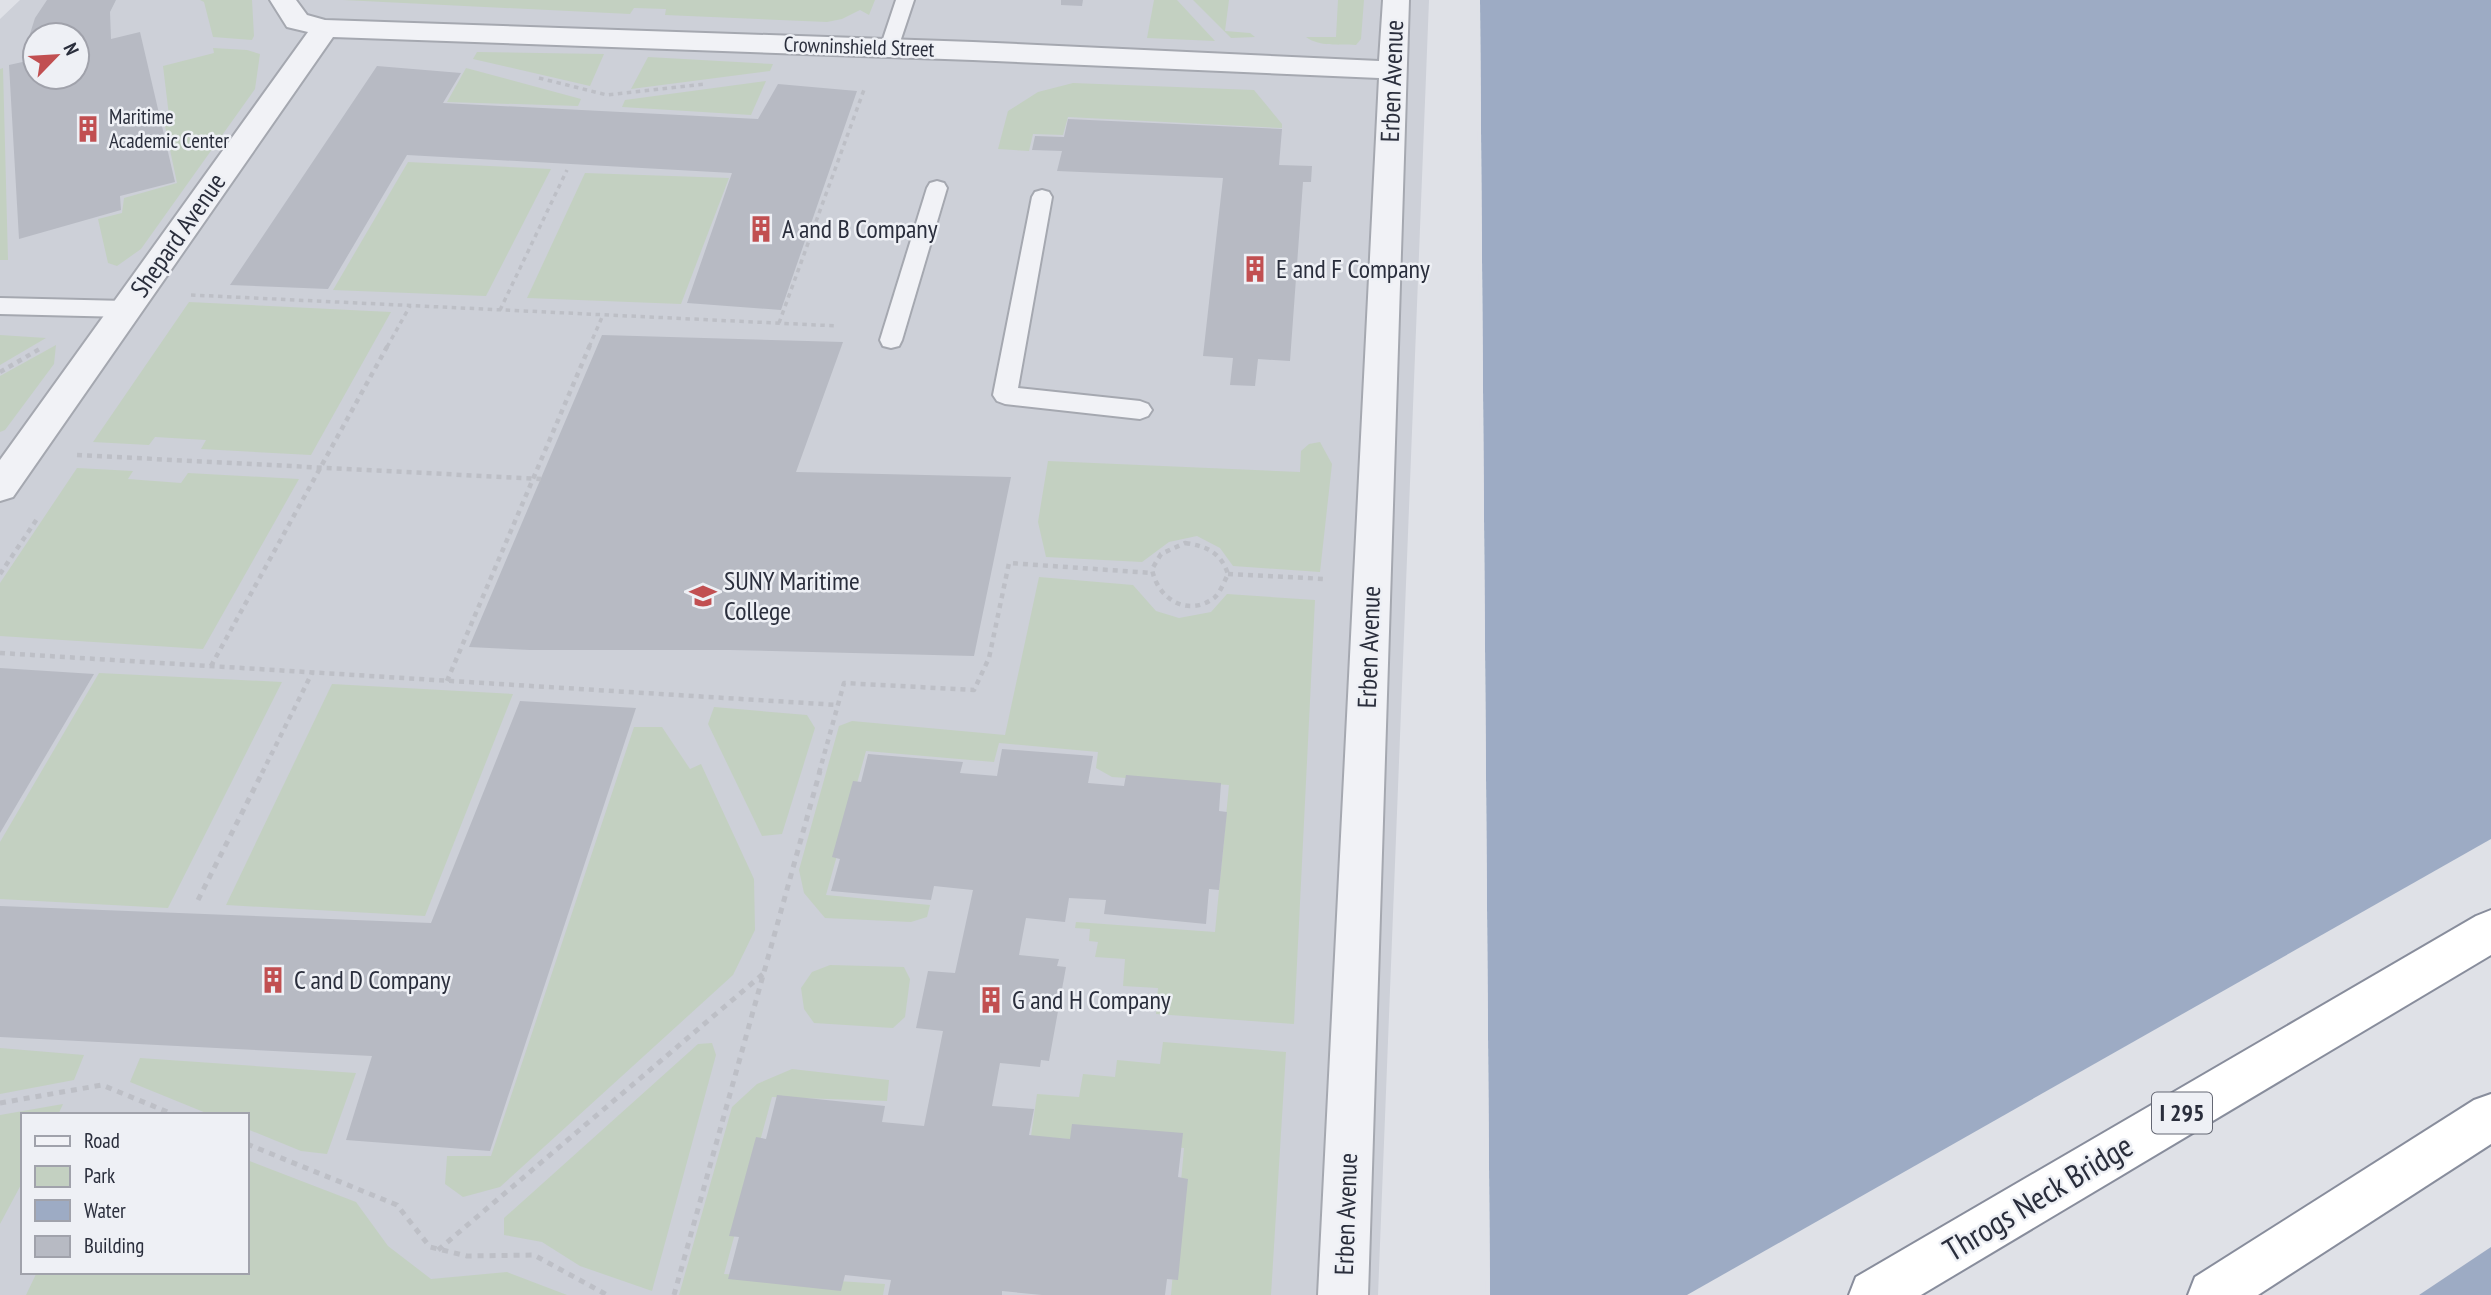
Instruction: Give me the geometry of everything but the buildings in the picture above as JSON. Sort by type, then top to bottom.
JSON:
[{"type":"highway","name":"Throgs Neck Bridge","points":[[1874,1295],[2491,931]]},
{"type":"highway","points":[[2213,1295],[2491,1117]]},
{"type":"street","points":[[283,0],[297,21],[325,28]]},
{"type":"street","name":"Erben Avenue","points":[[1343,1295],[1396,0]]},
{"type":"street","name":"Crowninshield Street","points":[[325,28],[889,48],[1392,70]]},
{"type":"street","name":"Shepard Avenue","points":[[0,488],[325,28]]},
{"type":"lane","points":[[889,48],[905,0]]},
{"type":"lane","points":[[891,340],[937,188]]},
{"type":"lane","points":[[1042,197],[1005,395],[1140,410]]},
{"type":"lane","points":[[0,306],[126,309]]},
{"type":"path","points":[[528,75],[607,95],[716,83]]},
{"type":"path","points":[[779,323],[866,87],[853,82]]},
{"type":"path","points":[[500,310],[567,170]]},
{"type":"path","points":[[194,284],[187,295],[838,326]]},
{"type":"path","points":[[211,666],[410,306]]},
{"type":"path","points":[[447,681],[603,315]]},
{"type":"path","points":[[0,372],[49,343]]},
{"type":"path","points":[[73,466],[88,444]]},
{"type":"path","points":[[73,455],[541,478]]},
{"type":"path","points":[[0,574],[44,509]]},
{"type":"path","points":[[1185,543],[1209,548],[1219,554],[1228,574],[1220,593],[1212,600],[1188,605],[1166,599],[1158,592],[1152,573],[1163,554],[1185,543]]},
{"type":"path","points":[[674,1295],[844,683],[974,690],[989,658],[1009,563],[1152,573]]},
{"type":"path","points":[[1228,574],[1333,579]]},
{"type":"path","points":[[0,653],[838,705]]},
{"type":"path","points":[[198,900],[312,673]]},
{"type":"path","points":[[438,1250],[764,974]]},
{"type":"path","points":[[0,1103],[102,1085],[170,1113]]},
{"type":"path","points":[[248,1144],[397,1205],[430,1247],[467,1255],[534,1255],[607,1295]]},
{"type":"shaded area","name":"SUNY Maritime College","points":[[20,0],[1429,0],[1378,1295],[0,1295],[0,19]]},
{"type":"green space","points":[[200,0],[252,0],[252,40],[213,37],[204,2]]},
{"type":"green space","points":[[343,0],[875,0],[869,15],[860,10],[842,19],[827,22],[665,15],[666,9],[634,8],[630,14]]},
{"type":"green space","points":[[1154,0],[1177,0],[1215,41],[1147,38]]},
{"type":"green space","points":[[1193,0],[1229,0],[1225,31],[1250,33],[1255,37],[1231,38]]},
{"type":"green space","points":[[1338,0],[1364,0],[1361,39],[1356,45],[1323,44],[1306,37],[1336,37]]},
{"type":"green space","points":[[213,48],[247,50],[260,54],[255,89],[141,249],[117,266],[108,263],[98,219],[122,213],[124,198],[177,183],[165,126],[170,124],[163,66],[214,53]]},
{"type":"green space","points":[[477,52],[604,54],[590,86],[473,59]]},
{"type":"green space","points":[[648,57],[773,64],[770,71],[631,89]]},
{"type":"green space","points":[[3,68],[8,260],[0,260],[0,69]]},
{"type":"green space","points":[[466,68],[581,99],[578,106],[447,102]]},
{"type":"green space","points":[[766,81],[751,115],[622,107],[625,100]]},
{"type":"green space","points":[[1073,83],[1254,90],[1282,124],[1282,128],[1068,117],[1063,135],[1033,134],[1029,151],[998,149],[1008,111],[1038,92]]},
{"type":"green space","points":[[408,162],[551,169],[486,296],[333,290]]},
{"type":"green space","points":[[585,173],[729,178],[681,304],[527,298]]},
{"type":"green space","points":[[189,302],[391,312],[311,455],[201,449],[206,440],[155,437],[149,445],[93,442]]},
{"type":"green space","points":[[0,335],[46,338],[0,365]]},
{"type":"green space","points":[[56,345],[54,364],[5,430],[0,432],[0,376]]},
{"type":"green space","points":[[1320,442],[1332,464],[1320,572],[1233,566],[1220,548],[1197,536],[1169,542],[1142,562],[1046,557],[1038,522],[1048,461],[1300,472],[1301,451],[1309,444]]},
{"type":"green space","points":[[77,468],[133,471],[128,479],[181,483],[188,473],[299,479],[203,649],[0,636],[0,583]]},
{"type":"green space","points":[[1039,577],[1133,585],[1156,611],[1179,618],[1211,612],[1227,594],[1315,600],[1294,1024],[1156,1014],[1158,988],[1123,986],[1125,959],[1095,957],[1098,942],[1089,941],[1090,929],[1075,928],[1076,922],[1215,932],[1229,785],[1112,777],[1096,768],[1098,752],[999,743],[994,762],[866,751],[826,895],[930,905],[927,917],[911,922],[825,918],[804,893],[799,870],[839,726],[852,721],[1005,735]]},
{"type":"green space","points":[[99,673],[282,682],[168,908],[0,899],[0,842]]},
{"type":"green space","points":[[332,684],[513,694],[425,916],[226,905]]},
{"type":"green space","points":[[714,707],[807,715],[815,728],[782,834],[762,836],[708,724]]},
{"type":"green space","points":[[634,727],[662,727],[690,769],[701,764],[754,879],[755,930],[733,975],[500,1187],[463,1197],[445,1184],[447,1156],[491,1156]]},
{"type":"green space","points":[[830,965],[904,967],[910,979],[905,1017],[893,1028],[814,1023],[804,1009],[801,988],[812,972]]},
{"type":"green space","points":[[1163,1042],[1286,1052],[1271,1295],[1171,1295],[1184,1148],[1031,1136],[1037,1094],[1079,1097],[1083,1074],[1115,1077],[1117,1060],[1160,1064]]},
{"type":"green space","points":[[712,1043],[716,1055],[652,1291],[580,1266],[542,1242],[504,1235],[504,1218],[698,1044]]},
{"type":"green space","points":[[0,1048],[84,1055],[74,1080],[0,1094]]},
{"type":"green space","points":[[140,1058],[356,1073],[327,1154],[301,1151],[248,1129],[248,1113],[206,1113],[130,1082]]},
{"type":"green space","points":[[792,1069],[889,1080],[887,1101],[772,1097],[724,1274],[885,1284],[883,1295],[679,1295],[732,1107],[757,1084]]},
{"type":"green space","points":[[63,1104],[59,1113],[21,1113],[21,1185],[0,1224],[0,1115]]},
{"type":"green space","points":[[248,1160],[356,1202],[388,1246],[431,1279],[507,1272],[567,1295],[26,1295],[36,1274],[248,1274]]},
{"type":"water","points":[[1480,0],[2491,0],[2491,1295],[1490,1295]]},
{"type":"pier","points":[[1477,0],[1480,0],[1490,1295],[1486,1295]]},
{"type":"pier","points":[[2491,839],[2491,1247],[2419,1295],[1687,1295]]},
{"type":"place","name":"Maritime Academic Center","points":[[88,129]]},
{"type":"place","name":"A and B Company","points":[[761,229]]},
{"type":"place","name":"E and F Company","points":[[1255,269]]},
{"type":"place","name":"SUNY Maritime College","points":[[703,596]]},
{"type":"place","name":"C and D Company","points":[[273,980]]},
{"type":"place","name":"G and H Company","points":[[991,1000]]}]
